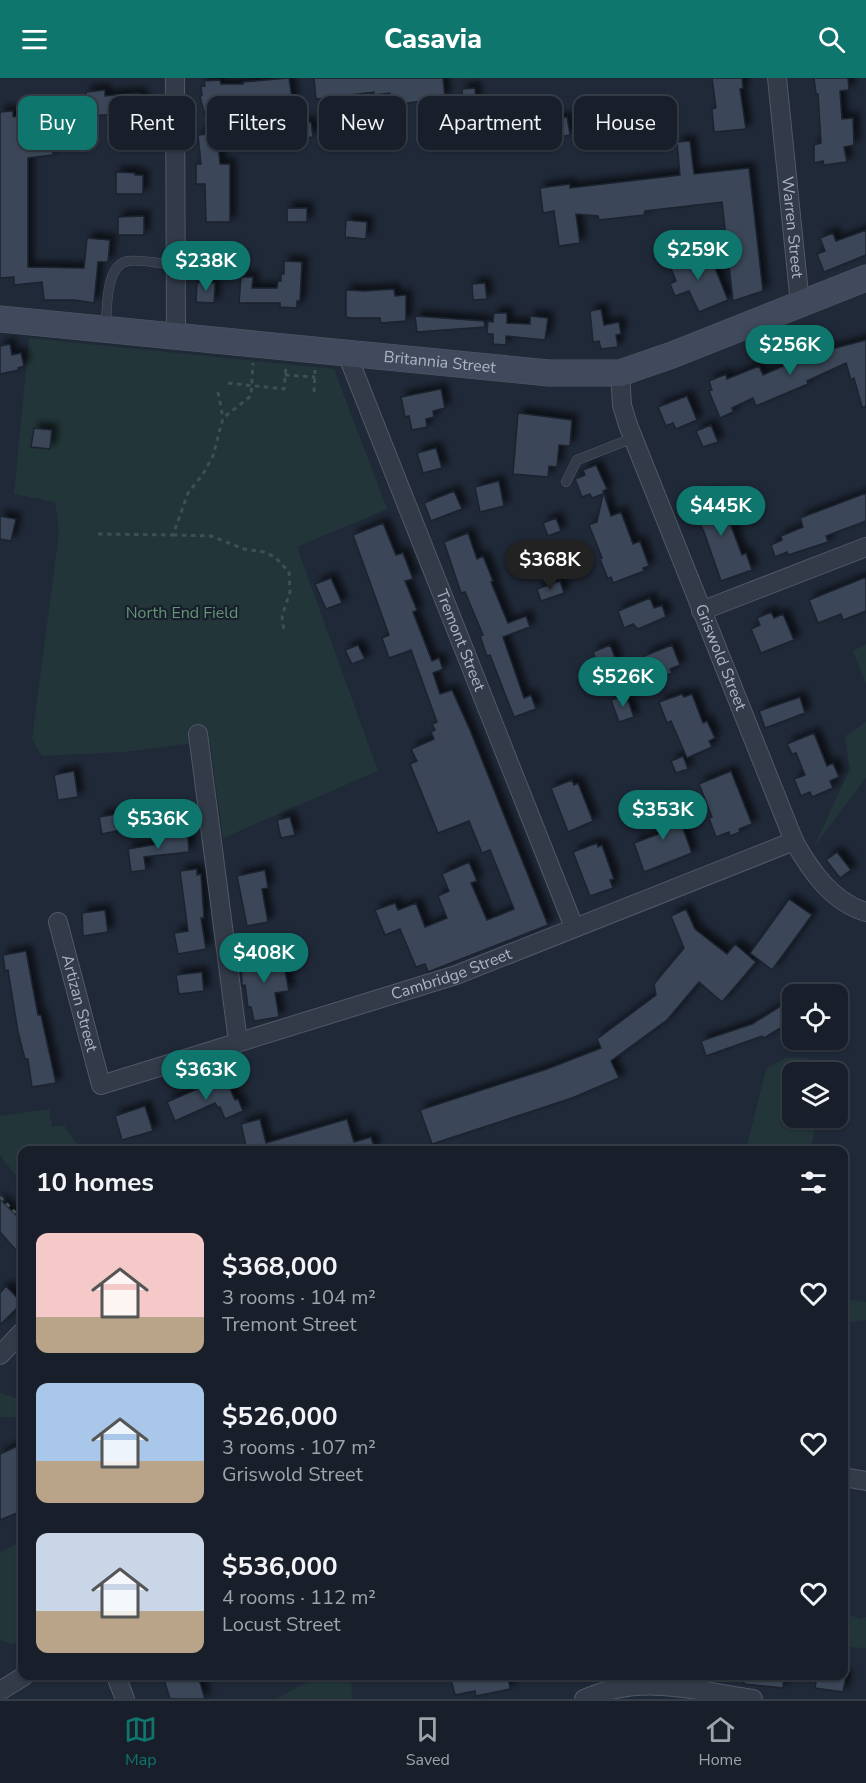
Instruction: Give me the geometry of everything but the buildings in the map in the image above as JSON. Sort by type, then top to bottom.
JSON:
[{"type":"main road","name":"Britannia Street","points":[[0,319],[549,373],[620,373],[866,278]]},
{"type":"street","points":[[175,78],[176,336]]},
{"type":"street","name":"Warren Street","points":[[777,78],[800,304]]},
{"type":"street","name":"Tremont Street","points":[[347,354],[574,927]]},
{"type":"street","name":"Griswold Street","points":[[620,373],[622,405],[633,438],[794,841],[807,865],[824,884],[841,900],[866,912]]},
{"type":"street","points":[[701,611],[866,547]]},
{"type":"street","points":[[198,734],[238,1042]]},
{"type":"street","name":"Cambridge Street","points":[[100,1085],[456,975],[794,841]]},
{"type":"street","name":"Artizan Street","points":[[58,922],[100,1085]]},
{"type":"street","points":[[0,1355],[18,1336]]},
{"type":"street","points":[[848,1478],[866,1481]]},
{"type":"street","points":[[0,1691],[18,1680]]},
{"type":"street","points":[[118,1680],[125,1699]]},
{"type":"street","points":[[584,1699],[608,1690],[753,1699]]},
{"type":"lane","points":[[106,329],[112,274],[117,266],[128,261],[175,265]]},
{"type":"lane","points":[[566,483],[577,460],[633,438]]},
{"type":"path","points":[[223,418],[250,396],[253,358]]},
{"type":"path","points":[[228,383],[284,389],[286,363]]},
{"type":"path","points":[[314,392],[315,364]]},
{"type":"path","points":[[285,375],[315,377]]},
{"type":"path","points":[[173,535],[188,493],[213,456],[223,418],[218,392]]},
{"type":"path","points":[[98,534],[211,536],[244,549],[264,552],[275,557],[289,572],[290,592],[282,616],[284,632]]},
{"type":"path","points":[[0,1197],[18,1215]]},
{"type":"green space","name":"North End Field","points":[[29,338],[334,369],[387,509],[297,547],[378,771],[223,838],[210,741],[123,752],[42,756],[32,739],[59,532],[55,502],[14,494]]},
{"type":"green space","points":[[866,644],[866,684],[853,651]]},
{"type":"green space","points":[[866,722],[866,778],[814,847],[850,768],[845,736]]},
{"type":"green space","points":[[785,1058],[806,1058],[813,1062],[782,1062],[782,1128],[814,1128],[812,1146],[747,1146],[766,1069]]},
{"type":"green space","points":[[49,1109],[52,1127],[64,1125],[78,1146],[18,1146],[18,1179],[0,1155],[0,1116]]},
{"type":"green space","points":[[848,1300],[866,1302],[866,1320],[848,1322]]},
{"type":"green space","points":[[0,1393],[18,1399],[18,1417],[0,1417]]},
{"type":"green space","points":[[18,1543],[18,1643],[11,1644],[0,1640],[0,1552]]},
{"type":"green space","points":[[848,1614],[859,1619],[866,1617],[866,1648],[848,1647]]},
{"type":"green space","points":[[311,1680],[351,1680],[352,1699],[276,1699]]}]
